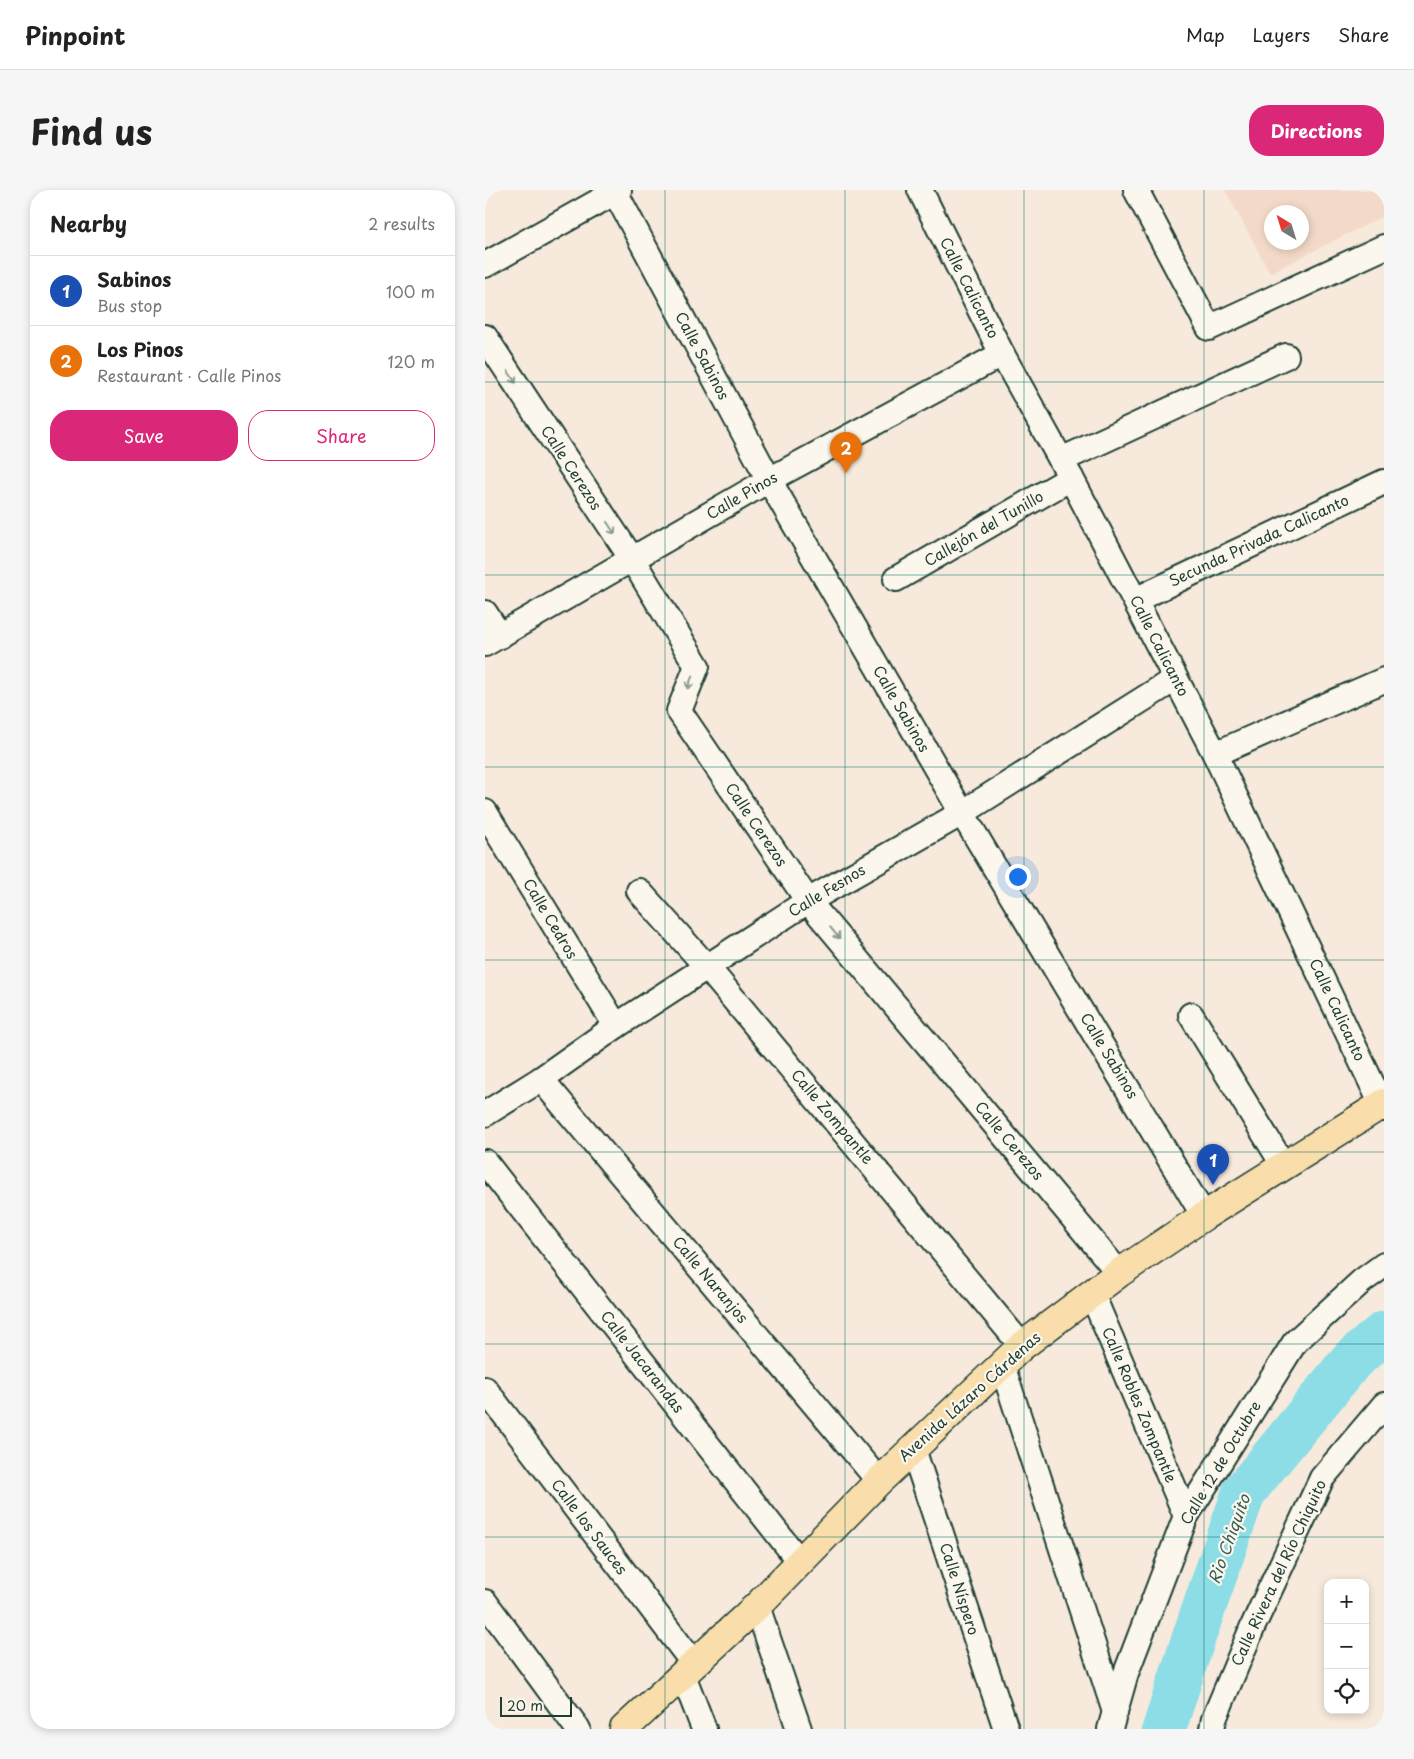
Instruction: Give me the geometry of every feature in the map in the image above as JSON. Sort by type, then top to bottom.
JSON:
[{"type":"main road","name":"Avenida Lázaro Cárdenas","points":[[624,1729],[757,1606],[879,1481],[1022,1346],[1119,1273],[1204,1216],[1383,1105]]},
{"type":"street","name":"Calle Calicanto","points":[[920,190],[1002,354],[1066,469],[1215,754],[1383,1105]]},
{"type":"street","points":[[1136,190],[1209,328],[1384,246]]},
{"type":"street","points":[[485,265],[616,191]]},
{"type":"street","name":"Calle Sabinos","points":[[616,191],[769,480],[962,814],[1204,1216]]},
{"type":"street","name":"Calle Cerezos","points":[[485,337],[632,559],[697,666],[679,711],[809,901],[1119,1273]]},
{"type":"street","name":"Calle Pinos","points":[[492,640],[769,480],[1002,354]]},
{"type":"street","name":"Callejón del Tunillo","points":[[896,579],[1066,469],[1285,356]]},
{"type":"street","name":"Secunda Privada Calicanto","points":[[1135,600],[1384,482]]},
{"type":"street","points":[[485,613],[492,640]]},
{"type":"street","name":"Calle Fesnos","points":[[485,1114],[541,1079],[616,1026],[809,901],[962,814],[1175,679]]},
{"type":"street","points":[[1215,754],[1384,680]]},
{"type":"street","name":"Calle Cedros","points":[[485,812],[616,1026]]},
{"type":"street","name":"Calle Zompantle","points":[[639,891],[707,967],[1022,1346]]},
{"type":"street","points":[[1191,1015],[1285,1166]]},
{"type":"street","name":"Calle Naranjos","points":[[541,1079],[879,1481]]},
{"type":"street","name":"Calle Jacarandas","points":[[485,1162],[800,1562]]},
{"type":"street","name":"Calle 12 de Octubre","points":[[1112,1721],[1126,1673],[1186,1516],[1295,1342],[1361,1280],[1384,1265]]},
{"type":"street","name":"Calle Robles Zompantle","points":[[1092,1294],[1186,1516]]},
{"type":"street","points":[[1002,1365],[1112,1721]]},
{"type":"street","name":"Calle los Sauces","points":[[485,1389],[688,1670],[703,1729]]},
{"type":"street","name":"Calle Rivera del Río Chiquito","points":[[1218,1726],[1253,1626],[1322,1478],[1384,1404]]},
{"type":"street","name":"Calle Níspero","points":[[913,1449],[1006,1729]]},
{"type":"street","points":[[485,1602],[578,1729]]},
{"type":"street","points":[[757,1606],[799,1729]]},
{"type":"shaded area","points":[[1225,190],[1384,190],[1384,216],[1270,273]]},
{"type":"waterway","name":"Rio Chiquito","points":[[1164,1729],[1244,1492],[1352,1360],[1384,1333]]},
{"type":"place","name":"Los Pinos","points":[[846,473]]},
{"type":"place","name":"Sabinos","points":[[1213,1185]]}]
